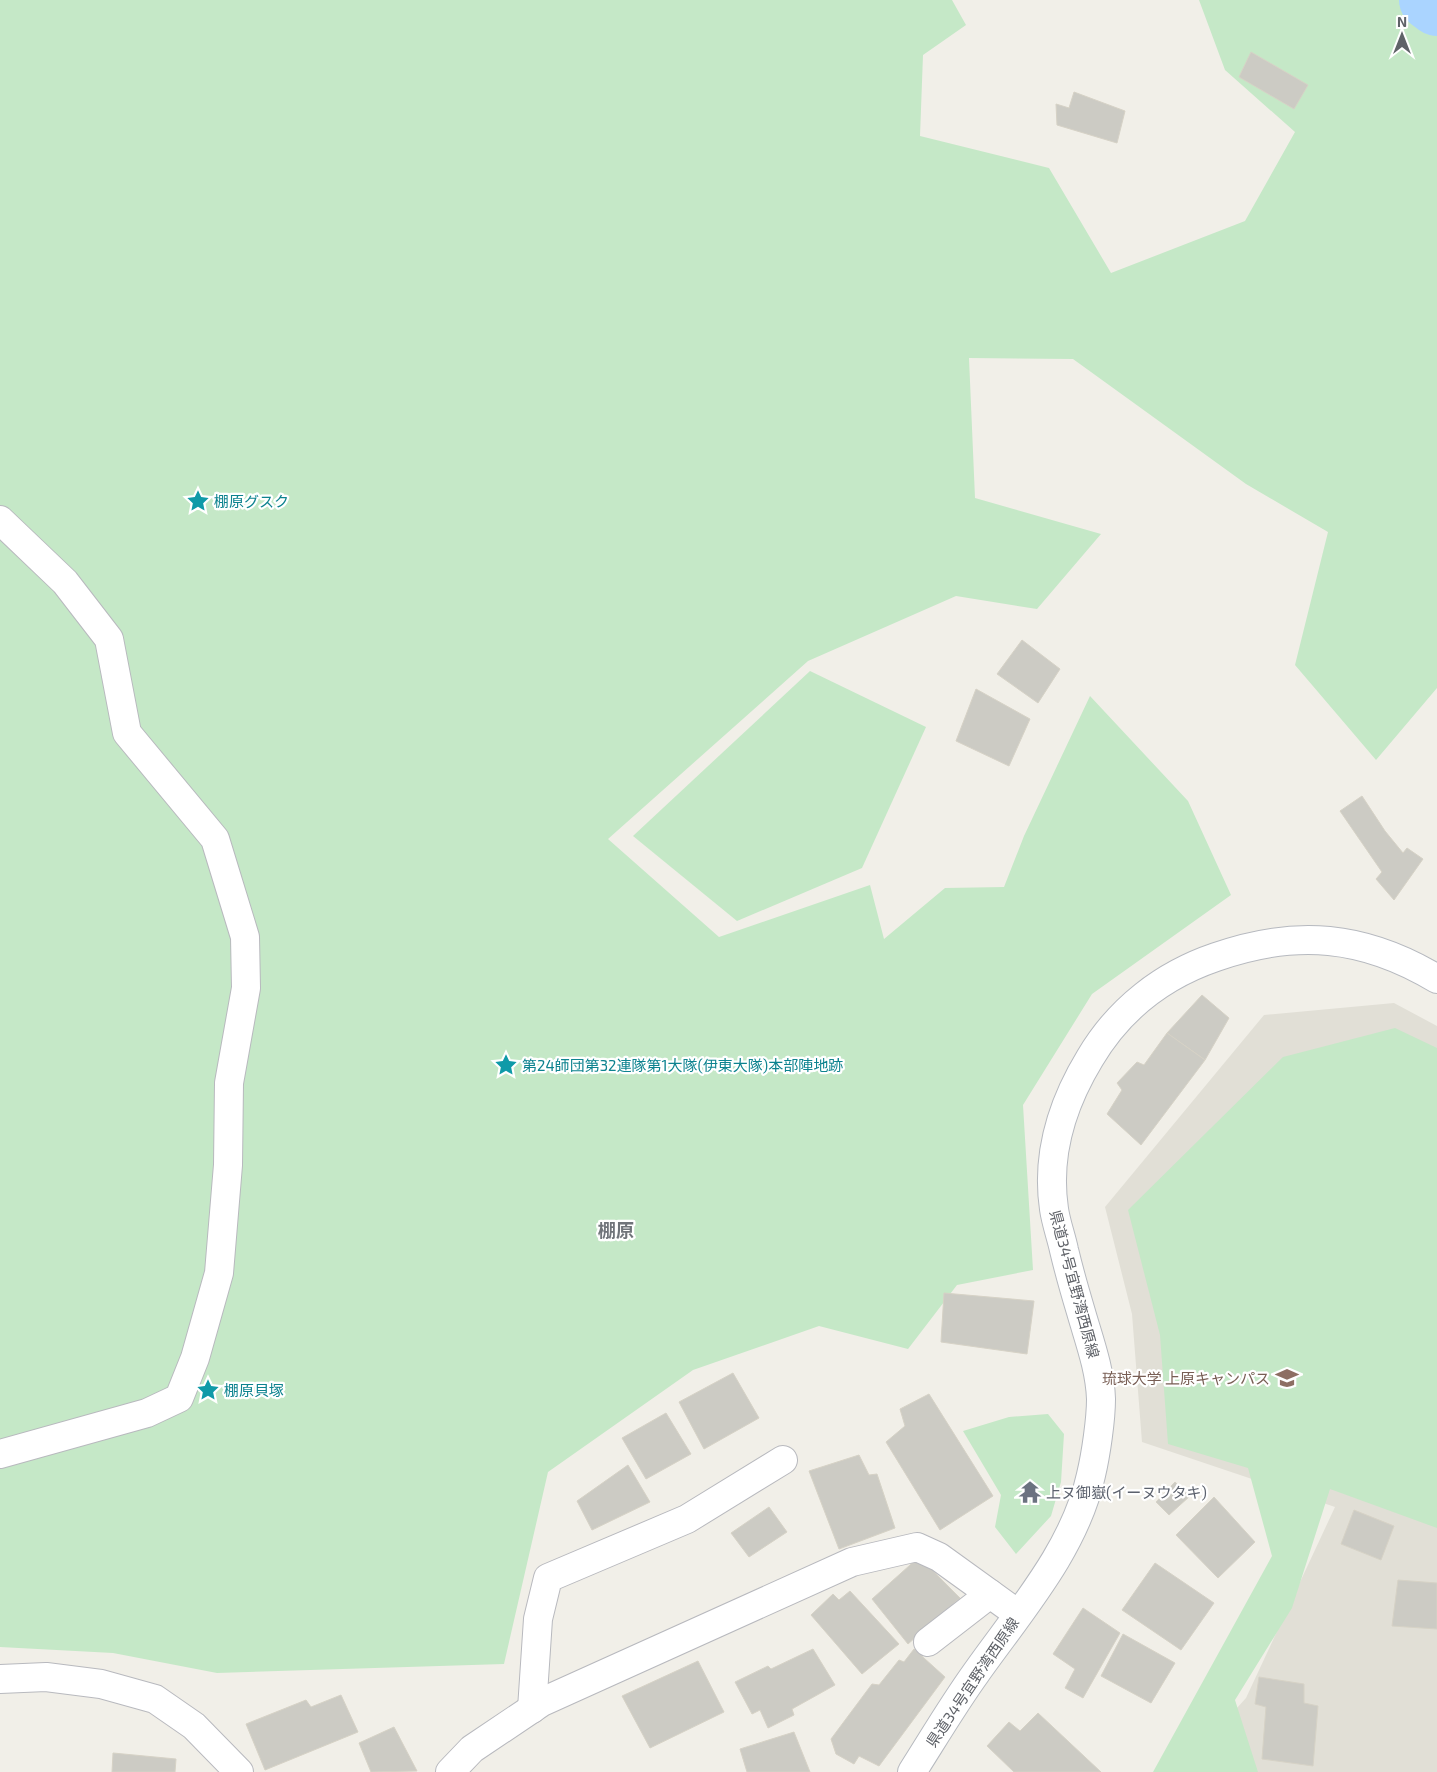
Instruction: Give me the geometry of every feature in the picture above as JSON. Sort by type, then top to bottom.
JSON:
[{"type":"street","points":[[0,520],[65,582],[109,639],[127,733],[215,840],[245,938],[246,988],[229,1083],[228,1164],[219,1272],[195,1358],[179,1398],[146,1413],[0,1454]]},
{"type":"street","name":"県道34号宜野湾西原線","points":[[912,1772],[967,1685],[1053,1565],[1080,1510],[1091,1476],[1097,1443],[1101,1399],[1095,1359],[1054,1210],[1052,1175],[1054,1147],[1060,1120],[1070,1093],[1099,1043],[1139,998],[1165,980],[1194,965],[1224,954],[1261,944],[1298,940],[1342,942],[1365,946],[1387,954],[1437,979]]},
{"type":"street","points":[[532,1709],[538,1619],[548,1578],[686,1519],[783,1460]]},
{"type":"street","points":[[450,1772],[472,1749],[542,1702],[852,1562],[917,1548],[939,1557],[1018,1614]]},
{"type":"street","points":[[928,1642],[990,1594]]},
{"type":"street","points":[[0,1679],[46,1677],[101,1684],[154,1699],[194,1726],[240,1772]]},
{"type":"shaded area","name":"琉球大学 上原キャンパス","points":[[1394,1003],[1437,1026],[1437,1772],[1179,1772],[1246,1698],[1335,1507],[1142,1442],[1132,1314],[1105,1207],[1264,1015]]},
{"type":"green space","points":[[0,0],[952,0],[966,25],[923,55],[920,136],[1049,168],[1111,273],[1245,221],[1295,132],[1225,70],[1199,0],[1437,0],[1437,688],[1376,760],[1295,665],[1328,532],[1246,484],[1073,359],[969,358],[975,498],[1101,534],[1037,609],[956,596],[808,661],[608,839],[719,937],[870,885],[884,939],[945,888],[1004,887],[1024,836],[1090,696],[1188,801],[1231,895],[1092,994],[1023,1105],[1033,1270],[957,1285],[908,1349],[819,1326],[693,1370],[548,1472],[504,1664],[217,1673],[113,1653],[0,1647]]},
{"type":"green space","points":[[810,671],[926,727],[862,868],[737,921],[633,836]]},
{"type":"green space","name":"琉球大学 上原キャンパス","points":[[1395,1028],[1437,1048],[1437,1528],[1330,1489],[1292,1608],[1235,1700],[1258,1772],[1153,1772],[1272,1556],[1248,1468],[1168,1444],[1160,1335],[1128,1210],[1283,1057]]},
{"type":"green space","points":[[1048,1414],[1064,1434],[1061,1482],[1051,1516],[1016,1554],[995,1527],[1001,1495],[963,1431],[1009,1417]]},
{"type":"building","points":[[1251,52],[1308,85],[1294,109],[1239,77]]},
{"type":"building","points":[[1074,92],[1125,111],[1117,143],[1057,125],[1056,104],[1069,108]]},
{"type":"building","points":[[1022,640],[1060,669],[1038,703],[997,674]]},
{"type":"building","points":[[976,689],[1030,719],[1009,766],[956,741]]},
{"type":"building","points":[[1362,796],[1385,831],[1403,853],[1407,848],[1423,859],[1394,900],[1376,879],[1382,872],[1340,811]]},
{"type":"building","points":[[1202,995],[1229,1018],[1205,1060],[1167,1033]]},
{"type":"building","points":[[1167,1033],[1205,1060],[1141,1145],[1107,1114],[1122,1090],[1117,1083],[1137,1062],[1144,1065]]},
{"type":"building","points":[[944,1293],[1034,1301],[1027,1354],[941,1342]]},
{"type":"building","points":[[733,1373],[759,1418],[704,1449],[679,1402]]},
{"type":"building","points":[[929,1394],[993,1496],[940,1530],[886,1442],[905,1426],[900,1409]]},
{"type":"building","points":[[666,1413],[691,1454],[646,1479],[622,1438]]},
{"type":"building","points":[[859,1455],[869,1475],[877,1474],[895,1528],[839,1549],[809,1471]]},
{"type":"building","points":[[628,1465],[650,1502],[592,1530],[577,1501]]},
{"type":"building","points":[[1175,1482],[1190,1496],[1169,1515],[1156,1502]]},
{"type":"building","points":[[1214,1497],[1255,1542],[1218,1578],[1176,1535]]},
{"type":"building","points":[[769,1507],[787,1532],[749,1557],[731,1533]]},
{"type":"building","points":[[1354,1510],[1394,1526],[1381,1560],[1341,1544]]},
{"type":"building","points":[[919,1557],[960,1598],[908,1644],[872,1599]]},
{"type":"building","points":[[1155,1563],[1214,1603],[1181,1650],[1122,1610]]},
{"type":"building","points":[[1398,1580],[1437,1583],[1437,1629],[1392,1626]]},
{"type":"building","points":[[850,1591],[899,1644],[862,1674],[811,1615],[833,1594],[839,1600]]},
{"type":"building","points":[[1083,1608],[1120,1633],[1083,1698],[1065,1688],[1075,1669],[1053,1654]]},
{"type":"building","points":[[1123,1634],[1175,1663],[1151,1703],[1101,1676]]},
{"type":"building","points":[[813,1649],[835,1685],[792,1709],[794,1715],[768,1728],[760,1710],[752,1714],[735,1682],[768,1666],[771,1669]]},
{"type":"building","points":[[914,1649],[945,1677],[879,1766],[859,1756],[854,1764],[836,1754],[831,1739],[872,1684],[879,1685],[899,1660],[904,1662]]},
{"type":"building","points":[[698,1661],[724,1712],[650,1748],[622,1696]]},
{"type":"building","points":[[1259,1677],[1304,1684],[1304,1703],[1318,1706],[1313,1766],[1262,1759],[1266,1707],[1255,1704]]},
{"type":"building","points":[[341,1695],[358,1732],[265,1770],[246,1724],[306,1700],[311,1707]]},
{"type":"building","points":[[1038,1713],[1101,1772],[1014,1772],[987,1746],[1009,1722],[1020,1731]]},
{"type":"building","points":[[394,1727],[417,1771],[371,1772],[359,1743]]},
{"type":"building","points":[[794,1732],[810,1772],[747,1772],[740,1749]]},
{"type":"building","points":[[113,1753],[176,1759],[175,1772],[112,1772]]},
{"type":"waterway","points":[[1429,0],[1437,6]]},
{"type":"place","name":"棚原グスク","points":[[198,501]]},
{"type":"place","name":"第24師団第32連隊第1大隊(伊東大隊)本部陣地跡","points":[[506,1065]]},
{"type":"place","name":"琉球大学 上原キャンパス","points":[[1287,1378]]},
{"type":"place","name":"棚原貝塚","points":[[208,1390]]},
{"type":"place","name":"上ヌ御嶽(イーヌウタキ)","points":[[1030,1492]]},
{"type":"district","name":"棚原","points":[[616,1230]]}]
